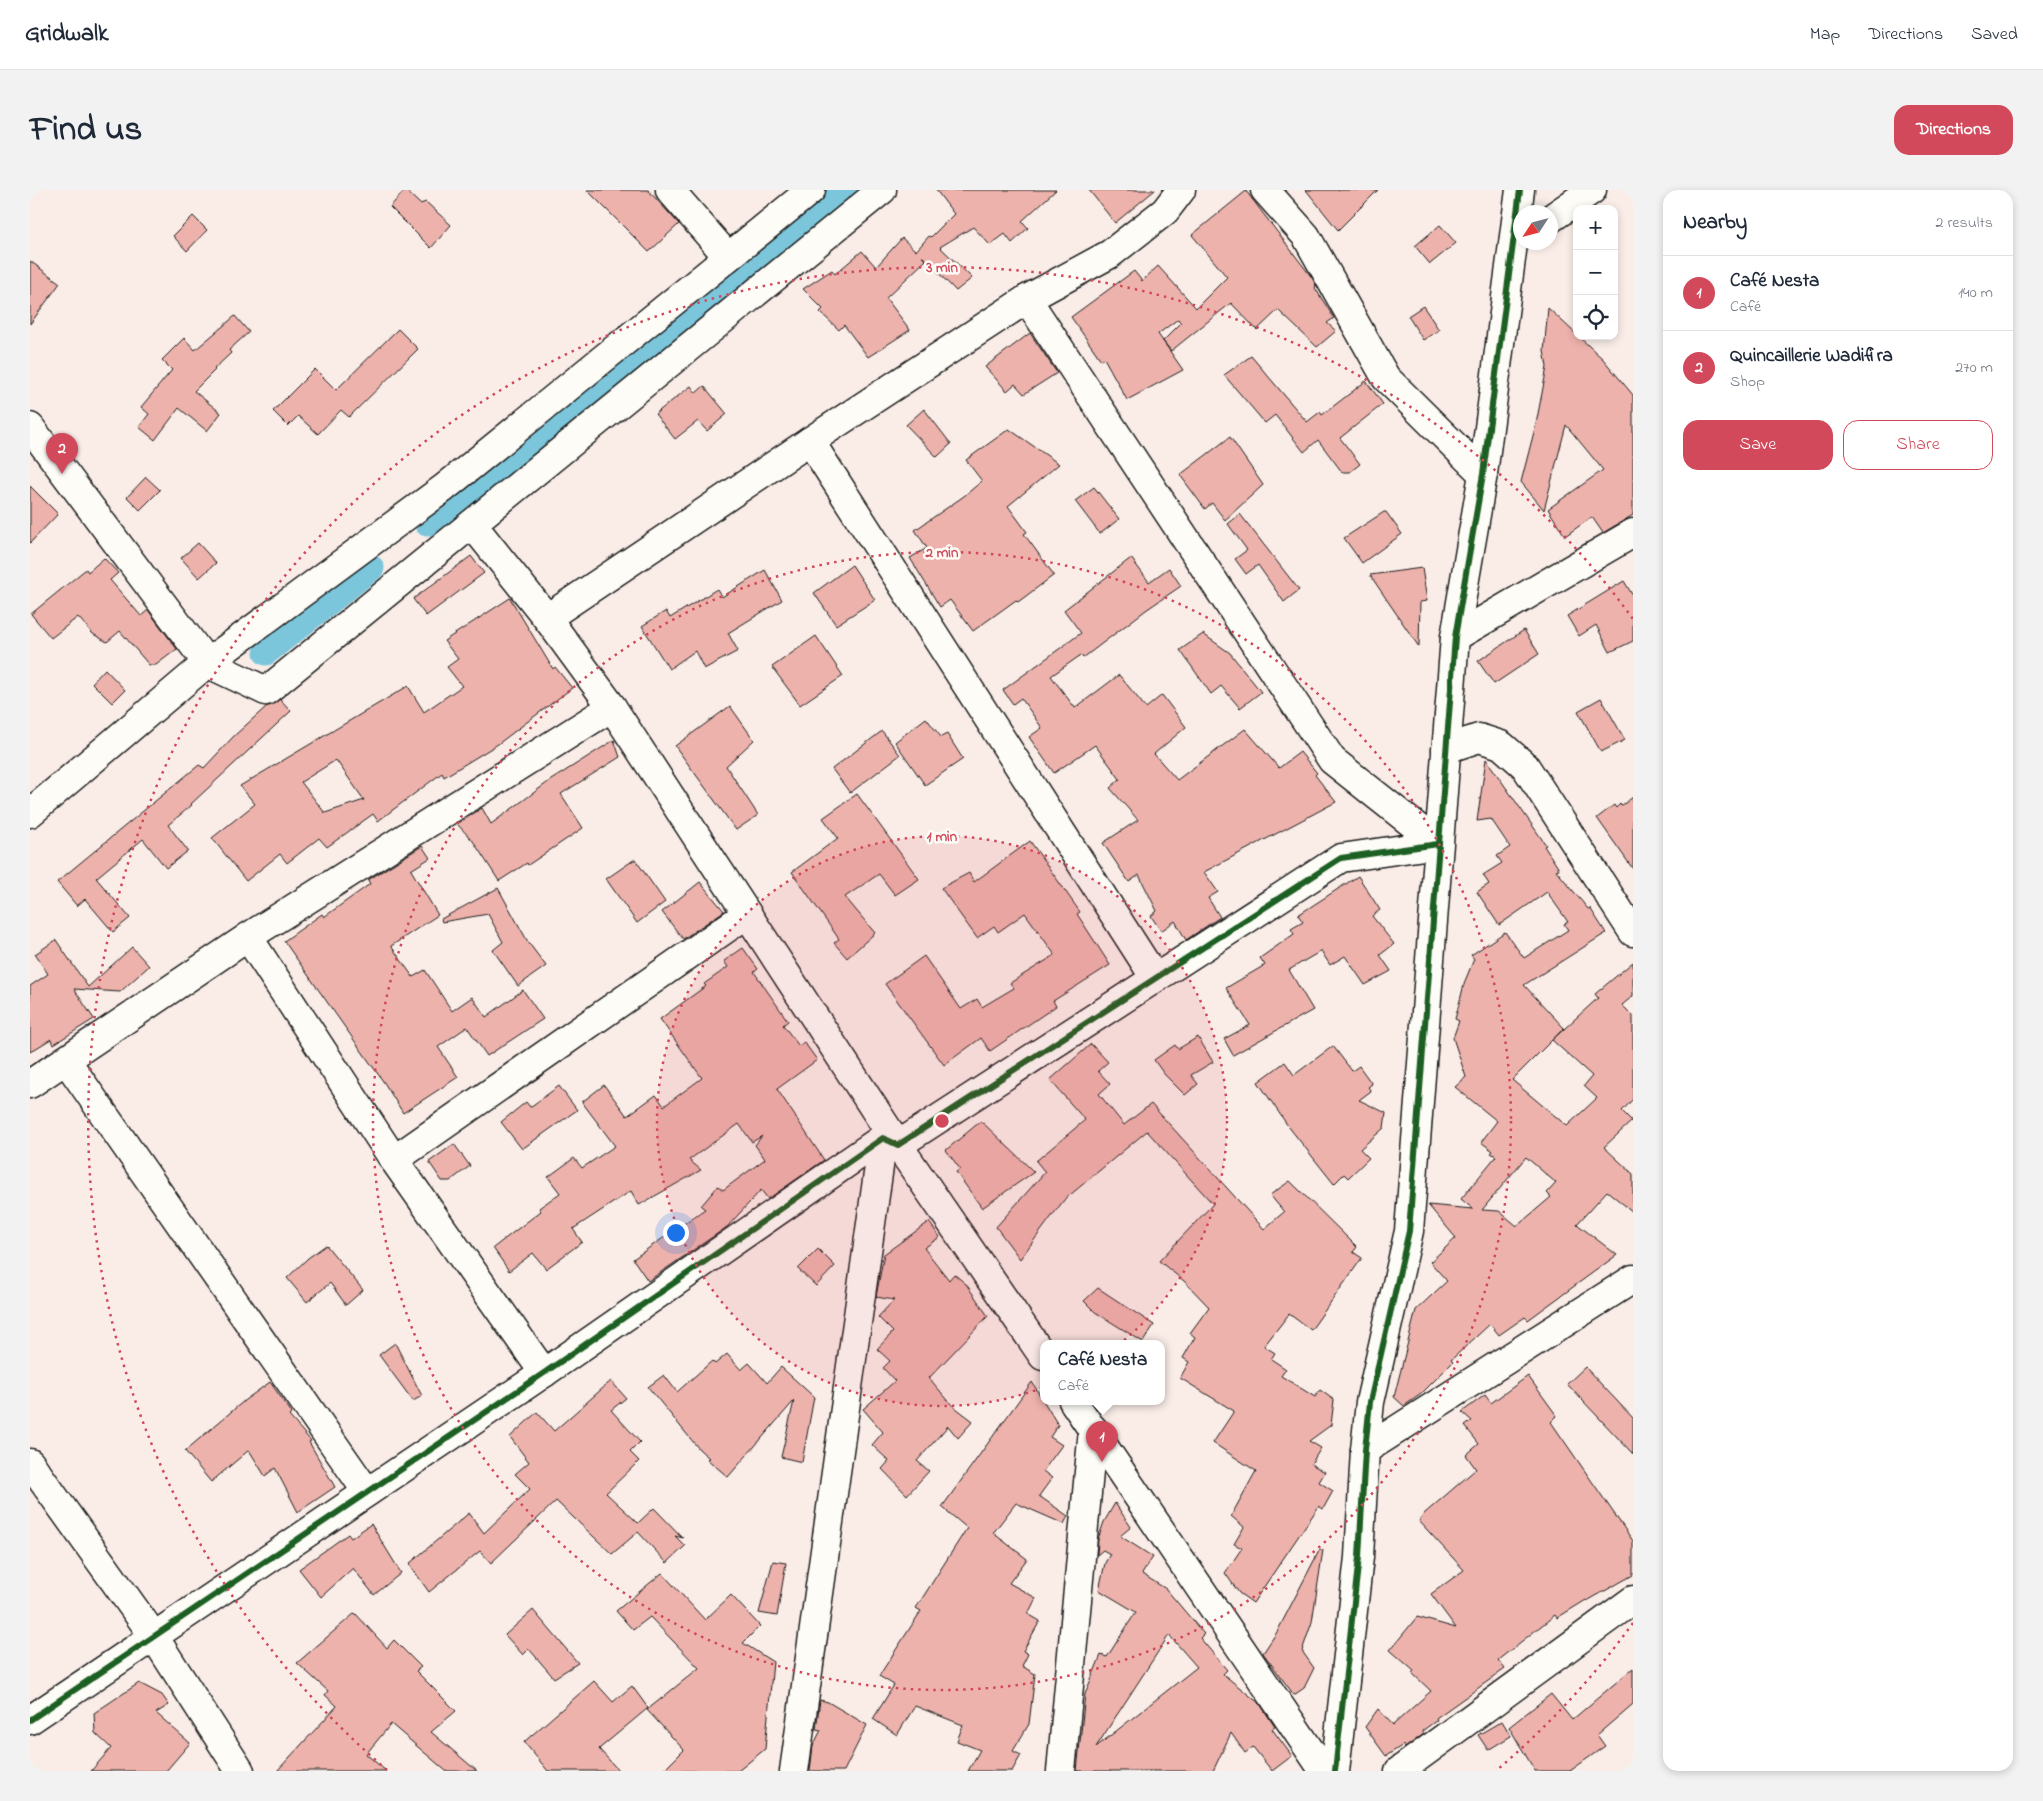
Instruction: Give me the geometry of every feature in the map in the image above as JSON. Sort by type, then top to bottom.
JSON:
[{"type":"street","points":[[670,190],[728,257]]},
{"type":"street","points":[[30,813],[207,663],[444,488],[811,190]]},
{"type":"street","points":[[32,432],[207,663],[266,691],[882,190]]},
{"type":"street","points":[[547,618],[810,441],[1027,299],[1110,254],[1165,211],[1181,190]]},
{"type":"street","points":[[1265,190],[1306,236],[1386,378],[1483,474]]},
{"type":"street","points":[[1519,205],[1520,190]]},
{"type":"street","points":[[1558,213],[1592,190]]},
{"type":"street","points":[[1335,1771],[1359,1557],[1365,1450],[1370,1402],[1409,1231],[1455,637],[1483,474],[1516,250]]},
{"type":"street","points":[[1027,299],[1332,760],[1438,844]]},
{"type":"street","points":[[810,441],[1155,978]]},
{"type":"street","points":[[472,524],[547,618],[612,707],[747,914],[890,1142],[1040,1352]]},
{"type":"street","points":[[1455,637],[1633,533]]},
{"type":"street","points":[[30,1084],[248,937],[612,707]]},
{"type":"street","points":[[1446,749],[1478,738],[1501,745],[1525,766],[1632,926]]},
{"type":"street","points":[[30,1720],[890,1142],[1155,978],[1341,858],[1438,844]]},
{"type":"street","points":[[394,1160],[747,914]]},
{"type":"street","points":[[248,937],[394,1160],[544,1373]]},
{"type":"street","points":[[66,1060],[367,1492]]},
{"type":"street","points":[[794,1771],[890,1142]]},
{"type":"street","points":[[1365,1450],[1633,1279]]},
{"type":"street","points":[[1076,1405],[1324,1771]]},
{"type":"street","points":[[1061,1771],[1093,1430]]},
{"type":"street","points":[[30,1463],[154,1635],[240,1771]]},
{"type":"street","points":[[1399,1771],[1633,1600]]},
{"type":"building","points":[[405,190],[420,204],[426,202],[451,225],[431,248],[390,207]]},
{"type":"building","points":[[587,190],[648,190],[679,224],[649,252]]},
{"type":"building","points":[[936,190],[1056,190],[1022,221],[1028,228],[1012,243],[1005,234],[990,245],[973,227],[940,247],[972,278],[956,291],[926,260],[886,298],[910,330],[868,357],[844,325],[839,330],[820,312],[823,309],[803,289],[832,270],[835,274],[862,251],[876,267],[902,238],[916,251],[929,236],[931,237],[954,214]]},
{"type":"building","points":[[1089,190],[1155,190],[1115,223]]},
{"type":"building","points":[[1306,190],[1378,190],[1338,230]]},
{"type":"building","points":[[1246,191],[1313,279],[1315,288],[1334,318],[1327,323],[1336,331],[1317,347],[1278,310],[1257,330],[1231,303],[1171,351],[1163,341],[1181,323],[1178,319],[1158,334],[1183,370],[1127,400],[1104,358],[1101,360],[1071,317],[1134,271],[1142,281],[1158,266],[1196,308],[1227,277],[1192,235]]},
{"type":"building","points":[[193,216],[207,230],[187,251],[173,236]]},
{"type":"building","points":[[1440,225],[1456,243],[1430,264],[1415,246]]},
{"type":"building","points":[[30,261],[60,283],[30,324]]},
{"type":"building","points":[[1423,306],[1439,330],[1423,340],[1408,316]]},
{"type":"building","points":[[1548,308],[1573,331],[1573,340],[1583,340],[1603,359],[1633,395],[1633,515],[1603,533],[1592,517],[1565,536],[1548,509],[1603,470],[1566,425],[1544,510],[1521,482],[1536,424],[1547,367],[1544,351]]},
{"type":"building","points":[[235,316],[249,332],[229,350],[231,353],[194,391],[221,413],[207,431],[179,408],[155,440],[139,427],[149,414],[141,407],[172,370],[162,360],[184,338],[195,350]]},
{"type":"building","points":[[398,329],[418,349],[349,417],[341,410],[318,434],[298,416],[288,426],[273,411],[315,369],[336,390]]},
{"type":"building","points":[[1030,333],[1057,373],[1024,394],[1015,384],[1007,391],[985,367]]},
{"type":"building","points":[[1251,356],[1307,422],[1320,412],[1322,415],[1366,381],[1383,404],[1340,438],[1360,464],[1350,472],[1342,472],[1318,440],[1304,452],[1275,415],[1265,423],[1224,375]]},
{"type":"building","points":[[691,386],[696,393],[704,386],[727,414],[707,431],[698,421],[675,439],[655,414]]},
{"type":"building","points":[[924,409],[951,444],[937,457],[906,425]]},
{"type":"building","points":[[1009,429],[1059,464],[1008,506],[1027,532],[1024,534],[1054,575],[1018,602],[1016,600],[973,631],[950,600],[940,607],[910,558],[927,548],[915,530],[982,481],[966,460]]},
{"type":"building","points":[[1230,437],[1263,485],[1225,520],[1212,503],[1205,509],[1180,475]]},
{"type":"building","points":[[146,477],[160,490],[140,510],[127,497]]},
{"type":"building","points":[[30,486],[58,514],[30,543]]},
{"type":"building","points":[[1094,487],[1119,519],[1100,534],[1075,501]]},
{"type":"building","points":[[1386,512],[1402,534],[1362,563],[1344,538]]},
{"type":"building","points":[[1240,514],[1299,590],[1284,602],[1258,565],[1246,574],[1235,559],[1247,550],[1228,524]]},
{"type":"building","points":[[198,543],[216,563],[199,578],[181,558]]},
{"type":"building","points":[[471,556],[484,573],[426,616],[413,599]]},
{"type":"building","points":[[104,558],[118,573],[110,580],[141,616],[148,610],[177,649],[156,665],[149,665],[120,631],[107,642],[93,634],[78,617],[51,638],[31,614],[86,569],[88,572]]},
{"type":"building","points":[[1131,558],[1149,582],[1169,568],[1181,586],[1083,658],[1081,655],[1051,676],[1075,708],[1119,675],[1146,708],[1162,695],[1186,727],[1154,754],[1177,780],[1245,729],[1279,768],[1300,752],[1317,773],[1315,775],[1336,802],[1204,872],[1218,892],[1208,898],[1220,917],[1186,940],[1175,921],[1161,931],[1151,916],[1157,911],[1139,875],[1129,882],[1103,843],[1138,820],[1110,788],[1120,779],[1095,745],[1054,773],[1029,737],[1042,728],[1021,698],[1013,704],[1003,690],[1081,633],[1064,610]]},
{"type":"building","points":[[852,565],[875,600],[836,625],[814,593]]},
{"type":"building","points":[[1422,568],[1427,601],[1420,602],[1419,647],[1370,575]]},
{"type":"building","points":[[765,570],[782,600],[728,633],[738,651],[704,669],[695,651],[669,669],[642,626],[666,611],[670,618],[717,589],[722,597]]},
{"type":"building","points":[[1624,581],[1633,596],[1633,641],[1610,652],[1596,625],[1579,636],[1567,616]]},
{"type":"building","points":[[510,598],[553,669],[555,667],[572,688],[498,744],[444,777],[442,773],[378,821],[373,814],[327,847],[319,838],[287,863],[280,854],[246,881],[212,838],[255,804],[240,786],[408,686],[424,712],[462,686],[447,667],[458,659],[444,641]],"holes":[[[336,760],[364,800],[325,813],[301,782]]]},
{"type":"building","points":[[1524,630],[1539,654],[1494,684],[1478,661]]},
{"type":"building","points":[[1203,634],[1230,653],[1261,692],[1240,708],[1221,686],[1211,694],[1180,650]]},
{"type":"building","points":[[816,636],[843,676],[800,705],[772,667]]},
{"type":"building","points":[[105,669],[125,690],[112,703],[92,683]]},
{"type":"building","points":[[1601,698],[1625,740],[1601,752],[1578,711]]},
{"type":"building","points":[[280,699],[291,711],[192,805],[168,825],[188,851],[166,868],[143,839],[96,878],[130,918],[113,932],[85,899],[77,906],[57,882],[199,765],[204,768],[234,736],[267,706]]},
{"type":"building","points":[[730,706],[754,740],[726,766],[758,815],[736,830],[675,746]]},
{"type":"building","points":[[926,718],[941,737],[947,734],[963,759],[925,785],[895,742]]},
{"type":"building","points":[[882,731],[900,755],[850,793],[832,769]]},
{"type":"building","points":[[614,740],[620,757],[561,794],[583,828],[528,865],[527,863],[499,881],[473,841],[457,824],[482,808],[491,824],[551,780]]},
{"type":"building","points":[[1486,759],[1546,845],[1544,846],[1559,869],[1556,870],[1588,909],[1590,908],[1606,933],[1524,985],[1564,1028],[1552,1040],[1598,998],[1595,994],[1633,962],[1633,996],[1622,1005],[1633,1016],[1633,1099],[1622,1111],[1632,1121],[1604,1147],[1633,1174],[1633,1212],[1607,1191],[1577,1224],[1617,1255],[1528,1320],[1525,1317],[1499,1335],[1490,1324],[1451,1360],[1453,1362],[1421,1394],[1404,1406],[1394,1397],[1416,1310],[1447,1281],[1430,1262],[1456,1238],[1428,1205],[1473,1209],[1461,1199],[1496,1156],[1491,1153],[1493,1151],[1481,1142],[1497,1121],[1455,1087],[1466,1077],[1453,1038],[1459,1021],[1455,1019],[1465,981],[1474,959],[1471,955],[1505,932],[1524,958],[1568,930],[1564,924],[1568,922],[1547,892],[1499,925],[1477,892],[1489,884],[1483,875],[1502,863],[1497,856],[1510,847],[1491,819],[1477,821]],"holes":[[[1552,1040],[1592,1076],[1584,1086],[1597,1098],[1567,1126],[1512,1080]],[[1526,1157],[1556,1183],[1547,1193],[1551,1197],[1517,1226],[1499,1211],[1482,1210]]]},
{"type":"building","points":[[857,794],[919,879],[895,895],[879,874],[845,897],[875,933],[847,958],[834,943],[839,939],[792,872],[838,838],[823,818]]},
{"type":"building","points":[[1633,797],[1633,869],[1597,818],[1614,805],[1616,808],[1620,804],[1621,806]]},
{"type":"building","points":[[1030,841],[1080,912],[1077,914],[1110,965],[1053,1001],[1056,1006],[990,1051],[981,1038],[944,1065],[885,984],[924,956],[961,1009],[977,999],[982,1007],[1014,988],[1010,983],[1055,955],[1025,913],[998,932],[994,926],[977,938],[941,888],[969,873],[974,882]]},
{"type":"building","points":[[422,846],[430,858],[411,870],[438,915],[391,946],[413,977],[425,970],[452,1011],[472,997],[486,1017],[523,990],[543,1019],[487,1056],[467,1027],[438,1047],[458,1077],[403,1113],[385,1084],[284,941],[322,914],[324,917],[370,884],[368,880]]},
{"type":"building","points":[[635,859],[665,902],[637,923],[606,879]]},
{"type":"building","points":[[1358,876],[1380,910],[1372,916],[1394,944],[1380,955],[1391,971],[1365,985],[1345,956],[1330,965],[1321,951],[1289,970],[1313,1010],[1233,1055],[1224,1039],[1250,1025],[1226,988],[1265,965],[1260,958],[1294,934],[1291,929],[1303,922],[1298,915]]},
{"type":"building","points":[[700,882],[724,911],[683,939],[662,912]]},
{"type":"building","points":[[498,888],[528,942],[546,966],[518,986],[493,950],[503,942],[488,914],[442,922],[441,919]]},
{"type":"building","points":[[56,940],[88,987],[132,947],[149,966],[120,992],[74,989],[94,1019],[54,1044],[51,1039],[30,1052],[30,986],[48,974],[35,954]]},
{"type":"building","points":[[743,948],[758,969],[754,972],[788,1021],[783,1025],[799,1046],[804,1042],[817,1060],[777,1089],[824,1160],[768,1199],[761,1190],[727,1227],[648,1281],[633,1259],[705,1209],[701,1206],[718,1186],[723,1190],[765,1159],[755,1145],[762,1136],[752,1142],[739,1124],[689,1160],[701,1170],[639,1205],[631,1191],[573,1229],[582,1242],[546,1269],[533,1253],[509,1271],[493,1248],[541,1211],[539,1208],[560,1193],[548,1177],[574,1158],[582,1168],[615,1146],[582,1102],[604,1085],[627,1116],[656,1095],[664,1106],[702,1078],[660,1019],[706,986],[704,984],[728,967],[724,961]]},
{"type":"building","points":[[1198,1037],[1213,1062],[1191,1075],[1198,1084],[1185,1095],[1164,1074],[1154,1060],[1175,1045],[1178,1049]]},
{"type":"building","points":[[1091,1044],[1108,1062],[1098,1071],[1110,1084],[1099,1094],[1124,1125],[1151,1104],[1264,1229],[1284,1212],[1270,1195],[1290,1181],[1357,1247],[1353,1252],[1362,1258],[1311,1330],[1289,1314],[1264,1346],[1275,1353],[1271,1359],[1286,1369],[1281,1376],[1315,1397],[1320,1390],[1334,1400],[1331,1425],[1309,1441],[1321,1448],[1311,1464],[1325,1472],[1319,1482],[1333,1491],[1323,1509],[1319,1506],[1253,1603],[1239,1593],[1225,1573],[1242,1548],[1234,1544],[1244,1527],[1231,1516],[1256,1471],[1213,1443],[1234,1411],[1180,1378],[1189,1362],[1183,1358],[1195,1337],[1190,1333],[1209,1307],[1184,1281],[1159,1261],[1213,1204],[1147,1131],[1064,1200],[1020,1259],[996,1227],[1045,1172],[1036,1161],[1085,1120],[1050,1080]]},
{"type":"building","points":[[1333,1046],[1352,1071],[1359,1066],[1372,1084],[1368,1087],[1371,1091],[1359,1100],[1386,1113],[1384,1128],[1360,1149],[1369,1158],[1348,1178],[1344,1174],[1334,1184],[1288,1126],[1258,1082],[1285,1062],[1294,1075]]},
{"type":"building","points":[[559,1086],[577,1110],[522,1149],[501,1122],[526,1102],[530,1107]]},
{"type":"building","points":[[981,1121],[1034,1172],[982,1208],[956,1172],[960,1169],[946,1150]]},
{"type":"building","points":[[454,1144],[470,1166],[450,1181],[442,1181],[429,1162]]},
{"type":"building","points":[[929,1222],[940,1237],[924,1248],[949,1280],[954,1274],[966,1284],[988,1316],[929,1378],[952,1405],[973,1421],[958,1438],[948,1426],[917,1461],[929,1471],[907,1495],[882,1469],[889,1461],[872,1445],[883,1432],[863,1409],[895,1381],[883,1368],[890,1361],[877,1349],[893,1332],[878,1317],[894,1300],[876,1297],[884,1254]]},
{"type":"building","points":[[326,1245],[363,1290],[346,1305],[330,1283],[307,1302],[287,1278],[308,1258]]},
{"type":"building","points":[[818,1249],[835,1266],[816,1286],[798,1269]]},
{"type":"building","points":[[1098,1288],[1154,1325],[1144,1340],[1140,1340],[1095,1312],[1084,1301]]},
{"type":"building","points":[[395,1343],[422,1396],[413,1401],[379,1355]]},
{"type":"building","points":[[727,1354],[741,1370],[749,1363],[767,1383],[781,1367],[814,1397],[802,1462],[781,1457],[794,1401],[728,1477],[707,1459],[709,1458],[699,1449],[648,1387],[664,1375],[677,1392],[712,1361],[715,1364]]},
{"type":"building","points":[[1585,1367],[1633,1418],[1633,1454],[1567,1384]]},
{"type":"building","points":[[1528,1376],[1557,1416],[1551,1422],[1633,1541],[1633,1575],[1557,1618],[1555,1615],[1498,1660],[1505,1669],[1436,1718],[1437,1720],[1422,1731],[1424,1734],[1405,1748],[1403,1745],[1386,1756],[1365,1727],[1378,1709],[1393,1725],[1431,1691],[1412,1673],[1414,1671],[1390,1650],[1417,1617],[1456,1628],[1431,1594],[1464,1570],[1419,1521],[1425,1513],[1476,1469],[1466,1455],[1479,1444],[1465,1426],[1472,1421],[1462,1412],[1485,1395],[1491,1403]]},
{"type":"building","points":[[611,1381],[626,1398],[611,1410],[640,1442],[630,1452],[639,1461],[606,1493],[638,1523],[654,1508],[683,1538],[675,1536],[685,1546],[667,1563],[638,1532],[612,1554],[556,1501],[491,1563],[480,1551],[429,1592],[409,1564],[469,1513],[484,1533],[530,1489],[515,1474],[529,1462],[510,1437],[537,1412],[554,1431]]},
{"type":"building","points":[[270,1382],[292,1413],[289,1416],[311,1441],[309,1442],[335,1487],[298,1512],[275,1468],[265,1476],[249,1450],[211,1482],[185,1451],[245,1400]]},
{"type":"building","points":[[1032,1382],[1040,1395],[1040,1405],[1046,1405],[1058,1425],[1050,1437],[1062,1445],[1043,1471],[1052,1478],[1039,1496],[1068,1516],[1064,1524],[1016,1503],[993,1533],[1027,1559],[1009,1583],[1036,1598],[1028,1614],[1040,1621],[1023,1651],[1028,1654],[1022,1666],[1035,1674],[1029,1724],[1013,1751],[1021,1755],[1012,1771],[968,1771],[980,1750],[957,1741],[963,1725],[915,1706],[897,1735],[873,1719],[894,1685],[879,1676],[921,1611],[916,1608],[967,1528],[942,1507]]},
{"type":"building","points":[[1115,1503],[1131,1527],[1120,1536],[1153,1557],[1142,1574],[1166,1589],[1204,1634],[1200,1638],[1227,1670],[1223,1674],[1260,1704],[1275,1727],[1272,1729],[1292,1756],[1272,1771],[1253,1747],[1245,1753],[1231,1733],[1213,1771],[1077,1771],[1085,1694],[1101,1655],[1107,1657],[1136,1612],[1099,1590],[1105,1563],[1110,1554],[1103,1550],[1097,1555],[1098,1539],[1104,1522]],"holes":[[[1169,1635],[1197,1667],[1096,1747]]]},
{"type":"building","points":[[371,1524],[401,1573],[374,1595],[353,1568],[321,1597],[299,1569],[348,1534],[351,1538]]},
{"type":"building","points":[[1320,1549],[1323,1550],[1312,1622],[1302,1651],[1314,1668],[1304,1688],[1294,1695],[1263,1653],[1277,1632]]},
{"type":"building","points":[[773,1561],[786,1563],[777,1616],[759,1613]]},
{"type":"building","points":[[662,1573],[705,1620],[731,1595],[760,1626],[743,1643],[773,1662],[765,1749],[738,1771],[663,1771],[684,1750],[647,1710],[699,1668],[650,1617],[633,1630],[616,1611]]},
{"type":"building","points":[[533,1610],[578,1663],[554,1678],[529,1649],[523,1655],[505,1635]]},
{"type":"building","points":[[355,1613],[387,1648],[394,1640],[421,1667],[416,1671],[456,1711],[431,1732],[477,1771],[446,1771],[391,1724],[366,1754],[386,1771],[277,1771],[337,1706],[325,1695],[328,1691],[297,1663]]},
{"type":"building","points":[[1633,1668],[1633,1704],[1597,1735],[1605,1746],[1570,1771],[1535,1771],[1509,1727],[1551,1694],[1572,1720]]},
{"type":"building","points":[[594,1681],[613,1702],[632,1686],[648,1708],[599,1749],[619,1771],[548,1771],[524,1742]]},
{"type":"building","points":[[139,1683],[162,1695],[169,1705],[156,1713],[190,1743],[166,1771],[91,1771],[111,1748],[95,1733],[94,1713]]},
{"type":"building","points":[[820,1700],[828,1702],[867,1725],[844,1771],[810,1771],[813,1746],[821,1730],[816,1729]]},
{"type":"building","points":[[1502,1721],[1511,1736],[1488,1750],[1478,1735]]},
{"type":"waterway","points":[[427,524],[846,190]]},
{"type":"waterway","points":[[266,653],[372,568]]},
{"type":"cycle path","points":[[1335,1771],[1359,1557],[1365,1450],[1370,1402],[1409,1231],[1455,637],[1483,474],[1520,190]]},
{"type":"cycle path","points":[[30,1720],[544,1373],[883,1138],[898,1145],[1341,858],[1438,844]]},
{"type":"place","name":"Quincaillerie Wadifira","points":[[62,474]]},
{"type":"place","name":"Café Nesta","points":[[1102,1462]]}]
